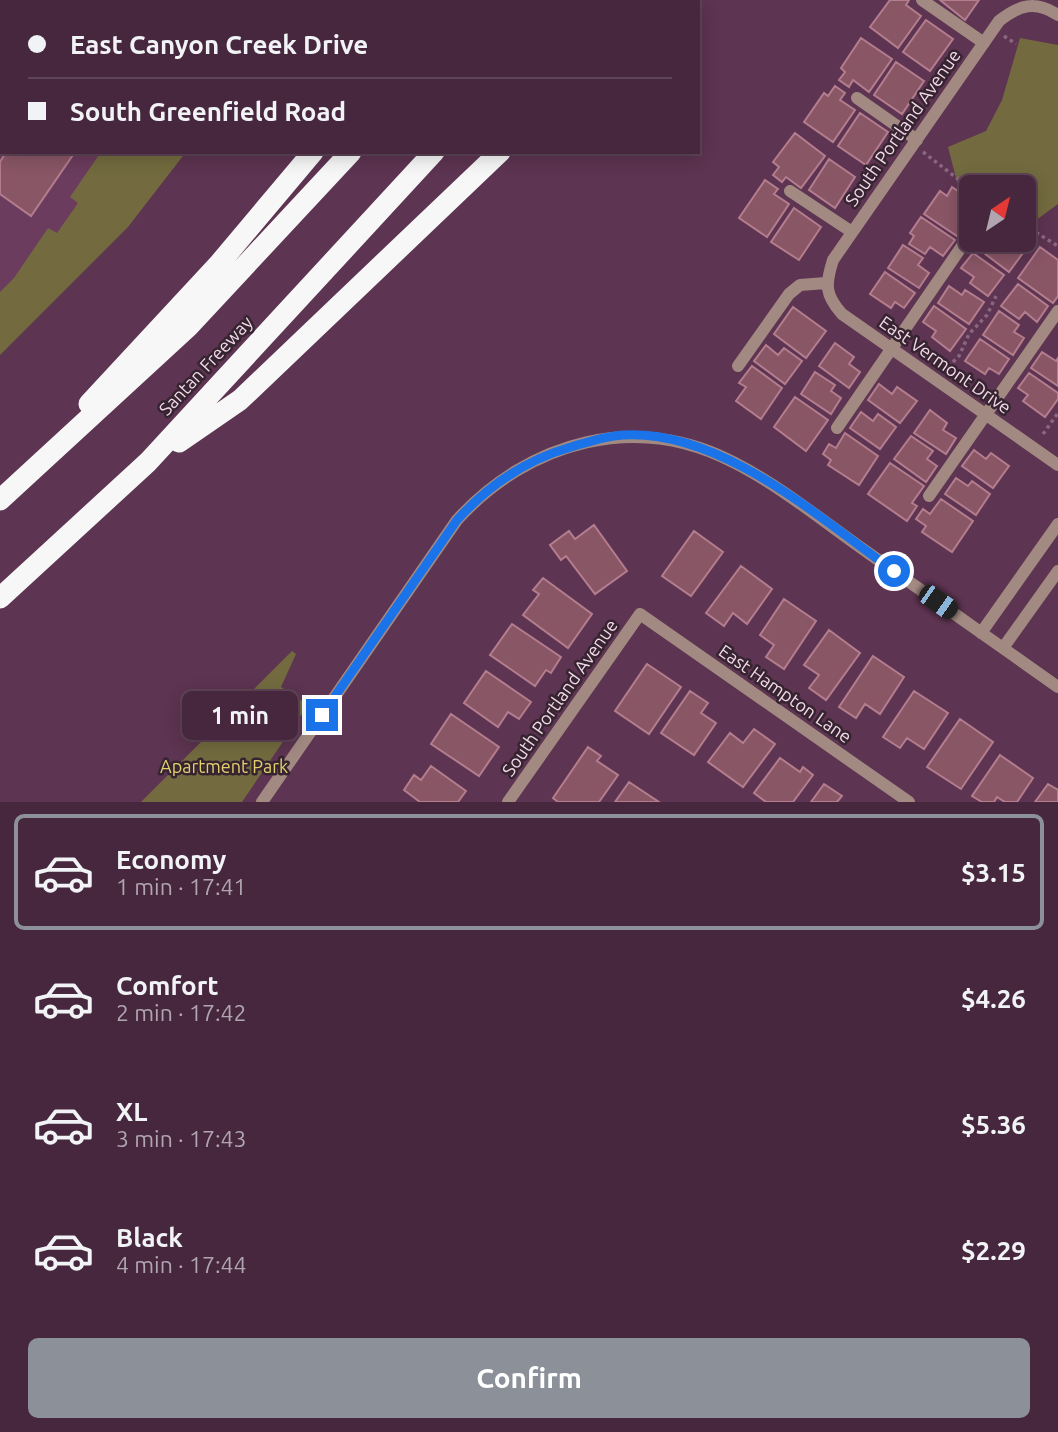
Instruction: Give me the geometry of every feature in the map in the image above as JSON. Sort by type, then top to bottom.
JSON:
[{"type":"highway","points":[[38,467],[114,375],[218,265],[311,154]]},
{"type":"highway","points":[[0,500],[188,327],[349,154]]},
{"type":"highway","name":"Santan Freeway","points":[[0,598],[148,462],[432,154]]},
{"type":"highway","points":[[148,462],[240,400],[498,154]]},
{"type":"street","points":[[922,0],[984,43]]},
{"type":"street","points":[[1024,3],[1041,6],[1058,15]]},
{"type":"street","name":"South Portland Avenue","points":[[826,283],[832,260],[920,145],[999,21],[1024,3]]},
{"type":"street","points":[[858,98],[920,145]]},
{"type":"street","points":[[790,191],[852,232]]},
{"type":"street","points":[[837,428],[959,250]]},
{"type":"street","points":[[738,366],[789,294],[800,285],[826,283]]},
{"type":"street","name":"East Vermont Drive","points":[[826,283],[830,300],[842,314],[1058,465]]},
{"type":"street","points":[[929,496],[1058,311]]},
{"type":"street","points":[[262,802],[457,520],[481,494],[513,472],[561,450],[624,435],[692,446],[733,461],[763,478],[1058,687]]},
{"type":"street","points":[[981,633],[1058,524]]},
{"type":"street","points":[[1003,648],[1058,570]]},
{"type":"street","name":"South Portland Avenue","points":[[508,802],[640,614]]},
{"type":"street","name":"East Hampton Lane","points":[[640,614],[909,802]]},
{"type":"path","points":[[1002,35],[1016,44]]},
{"type":"path","points":[[920,145],[959,179]]},
{"type":"path","points":[[1036,232],[1058,246]]},
{"type":"path","points":[[948,368],[960,356],[969,334],[987,315],[996,296]]},
{"type":"path","points":[[1043,434],[1058,414]]},
{"type":"shaded area","points":[[0,154],[184,154],[0,355]]},
{"type":"green space","points":[[1020,38],[1058,45],[1058,204],[1036,220],[1036,175],[959,175],[959,183],[957,182],[948,147],[986,131],[1002,100]]},
{"type":"green space","points":[[100,154],[184,154],[128,227],[0,355],[0,292],[14,278],[48,228],[57,233],[78,203],[70,197]]},
{"type":"green space","name":"Apartment Park","points":[[292,651],[296,654],[281,687],[308,705],[242,802],[141,802]]},
{"type":"building","points":[[890,0],[909,0],[906,5],[921,16],[898,48],[870,27]]},
{"type":"building","points":[[940,0],[979,0],[965,20]]},
{"type":"building","points":[[926,20],[953,39],[930,71],[903,52]]},
{"type":"building","points":[[861,38],[892,59],[869,92],[853,80],[849,87],[839,80],[845,72],[841,68]]},
{"type":"building","points":[[896,62],[924,81],[902,114],[874,95]]},
{"type":"building","points":[[835,86],[845,93],[840,100],[855,110],[833,142],[804,122],[824,93],[828,96]]},
{"type":"building","points":[[860,113],[888,132],[866,165],[838,146]]},
{"type":"building","points":[[795,133],[825,156],[801,188],[786,177],[782,182],[773,175],[779,167],[773,162]]},
{"type":"building","points":[[5,154],[74,154],[31,216],[0,194],[0,162]]},
{"type":"building","points":[[829,159],[855,177],[835,208],[809,190]]},
{"type":"building","points":[[765,180],[778,189],[774,194],[789,204],[767,237],[739,218]]},
{"type":"building","points":[[952,187],[959,192],[957,236],[924,214],[940,191],[947,196]]},
{"type":"building","points":[[794,208],[821,227],[799,260],[771,242]]},
{"type":"building","points":[[921,217],[955,240],[943,256],[930,247],[925,254],[909,244],[914,236],[910,233]]},
{"type":"building","points":[[903,245],[923,258],[918,265],[929,273],[919,288],[888,268]]},
{"type":"building","points":[[1040,247],[1058,260],[1058,296],[1053,303],[1018,278]]},
{"type":"building","points":[[983,252],[1024,252],[1009,272]]},
{"type":"building","points":[[973,253],[1004,275],[988,296],[970,283],[974,277],[961,268]]},
{"type":"building","points":[[885,272],[915,293],[904,308],[895,302],[891,308],[870,294]]},
{"type":"building","points":[[1018,284],[1048,306],[1037,322],[1025,312],[1019,319],[1001,306]]},
{"type":"building","points":[[949,286],[962,295],[965,290],[984,302],[969,324],[938,303]]},
{"type":"building","points":[[934,306],[966,329],[950,351],[932,337],[936,331],[923,322]]},
{"type":"building","points":[[793,307],[826,331],[806,358],[774,334]]},
{"type":"building","points":[[999,311],[1019,325],[1014,332],[1024,338],[1013,355],[983,335]]},
{"type":"building","points":[[980,339],[1009,359],[999,374],[989,368],[985,374],[965,361]]},
{"type":"building","points":[[835,343],[854,357],[849,364],[860,372],[849,388],[819,366]]},
{"type":"building","points":[[766,345],[778,355],[784,348],[802,361],[785,384],[754,361]]},
{"type":"building","points":[[1042,352],[1056,361],[1058,358],[1058,386],[1031,368]]},
{"type":"building","points":[[752,366],[782,388],[761,419],[736,401],[746,387],[739,383]]},
{"type":"building","points":[[815,372],[835,385],[831,391],[841,398],[831,414],[801,394]]},
{"type":"building","points":[[1029,373],[1058,393],[1058,399],[1045,417],[1023,401],[1028,395],[1018,388]]},
{"type":"building","points":[[879,384],[892,394],[897,387],[917,401],[900,423],[868,400]]},
{"type":"building","points":[[795,397],[828,420],[806,451],[774,427]]},
{"type":"building","points":[[930,410],[947,423],[943,430],[956,438],[946,454],[914,433]]},
{"type":"building","points":[[861,412],[873,421],[878,414],[896,427],[880,449],[850,428]]},
{"type":"building","points":[[845,433],[878,456],[859,485],[828,465],[831,460],[823,454],[829,444],[836,448]]},
{"type":"building","points":[[911,436],[933,451],[927,459],[937,466],[926,482],[894,459]]},
{"type":"building","points":[[974,450],[986,459],[991,453],[1009,466],[993,488],[962,466]]},
{"type":"building","points":[[890,463],[924,486],[912,503],[917,506],[907,521],[868,494]]},
{"type":"building","points":[[956,478],[968,486],[972,481],[990,494],[976,515],[945,494]]},
{"type":"building","points":[[941,499],[973,521],[952,552],[922,532],[926,526],[916,519],[923,509],[930,514]]},
{"type":"building","points":[[594,525],[627,571],[595,594],[566,556],[561,560],[550,545],[569,531],[575,539]]},
{"type":"building","points":[[694,531],[723,552],[691,596],[662,576]]},
{"type":"building","points":[[741,566],[772,589],[747,624],[733,613],[724,626],[706,613]]},
{"type":"building","points":[[543,578],[592,614],[568,648],[523,615],[539,594],[533,590]]},
{"type":"building","points":[[784,599],[816,621],[784,669],[766,657],[774,645],[760,635]]},
{"type":"building","points":[[512,624],[561,657],[551,673],[546,670],[535,686],[490,655]]},
{"type":"building","points":[[829,630],[860,653],[826,700],[809,688],[819,675],[804,665]]},
{"type":"building","points":[[873,656],[904,677],[880,714],[865,704],[856,718],[839,707]]},
{"type":"building","points":[[647,664],[681,687],[649,734],[615,711]]},
{"type":"building","points":[[486,671],[531,702],[519,719],[508,712],[498,727],[464,703]]},
{"type":"building","points":[[690,691],[708,703],[701,713],[716,723],[694,755],[661,733]]},
{"type":"building","points":[[914,691],[948,713],[924,749],[907,738],[900,748],[883,737]]},
{"type":"building","points":[[451,714],[499,747],[479,776],[431,744]]},
{"type":"building","points":[[960,719],[993,742],[961,789],[927,767]]},
{"type":"building","points":[[754,729],[775,744],[743,787],[708,762],[730,733],[743,743]]},
{"type":"building","points":[[588,747],[601,756],[597,761],[618,775],[599,802],[558,802],[553,798]]},
{"type":"building","points":[[1000,755],[1033,778],[1017,802],[1005,802],[997,797],[994,802],[982,802],[972,796]]},
{"type":"building","points":[[780,758],[800,772],[803,767],[813,775],[793,802],[766,802],[754,793]]},
{"type":"building","points":[[431,766],[466,791],[458,802],[420,802],[404,790],[414,775],[421,780]]},
{"type":"building","points":[[629,782],[659,802],[615,802]]},
{"type":"building","points":[[824,784],[842,796],[837,802],[811,802]]},
{"type":"building","points":[[1048,784],[1058,790],[1058,802],[1035,802]]},
{"type":"route","points":[[322,715],[457,520],[481,494],[523,466],[585,443],[624,435],[645,437],[704,449],[733,461],[763,478],[894,571]]}]
